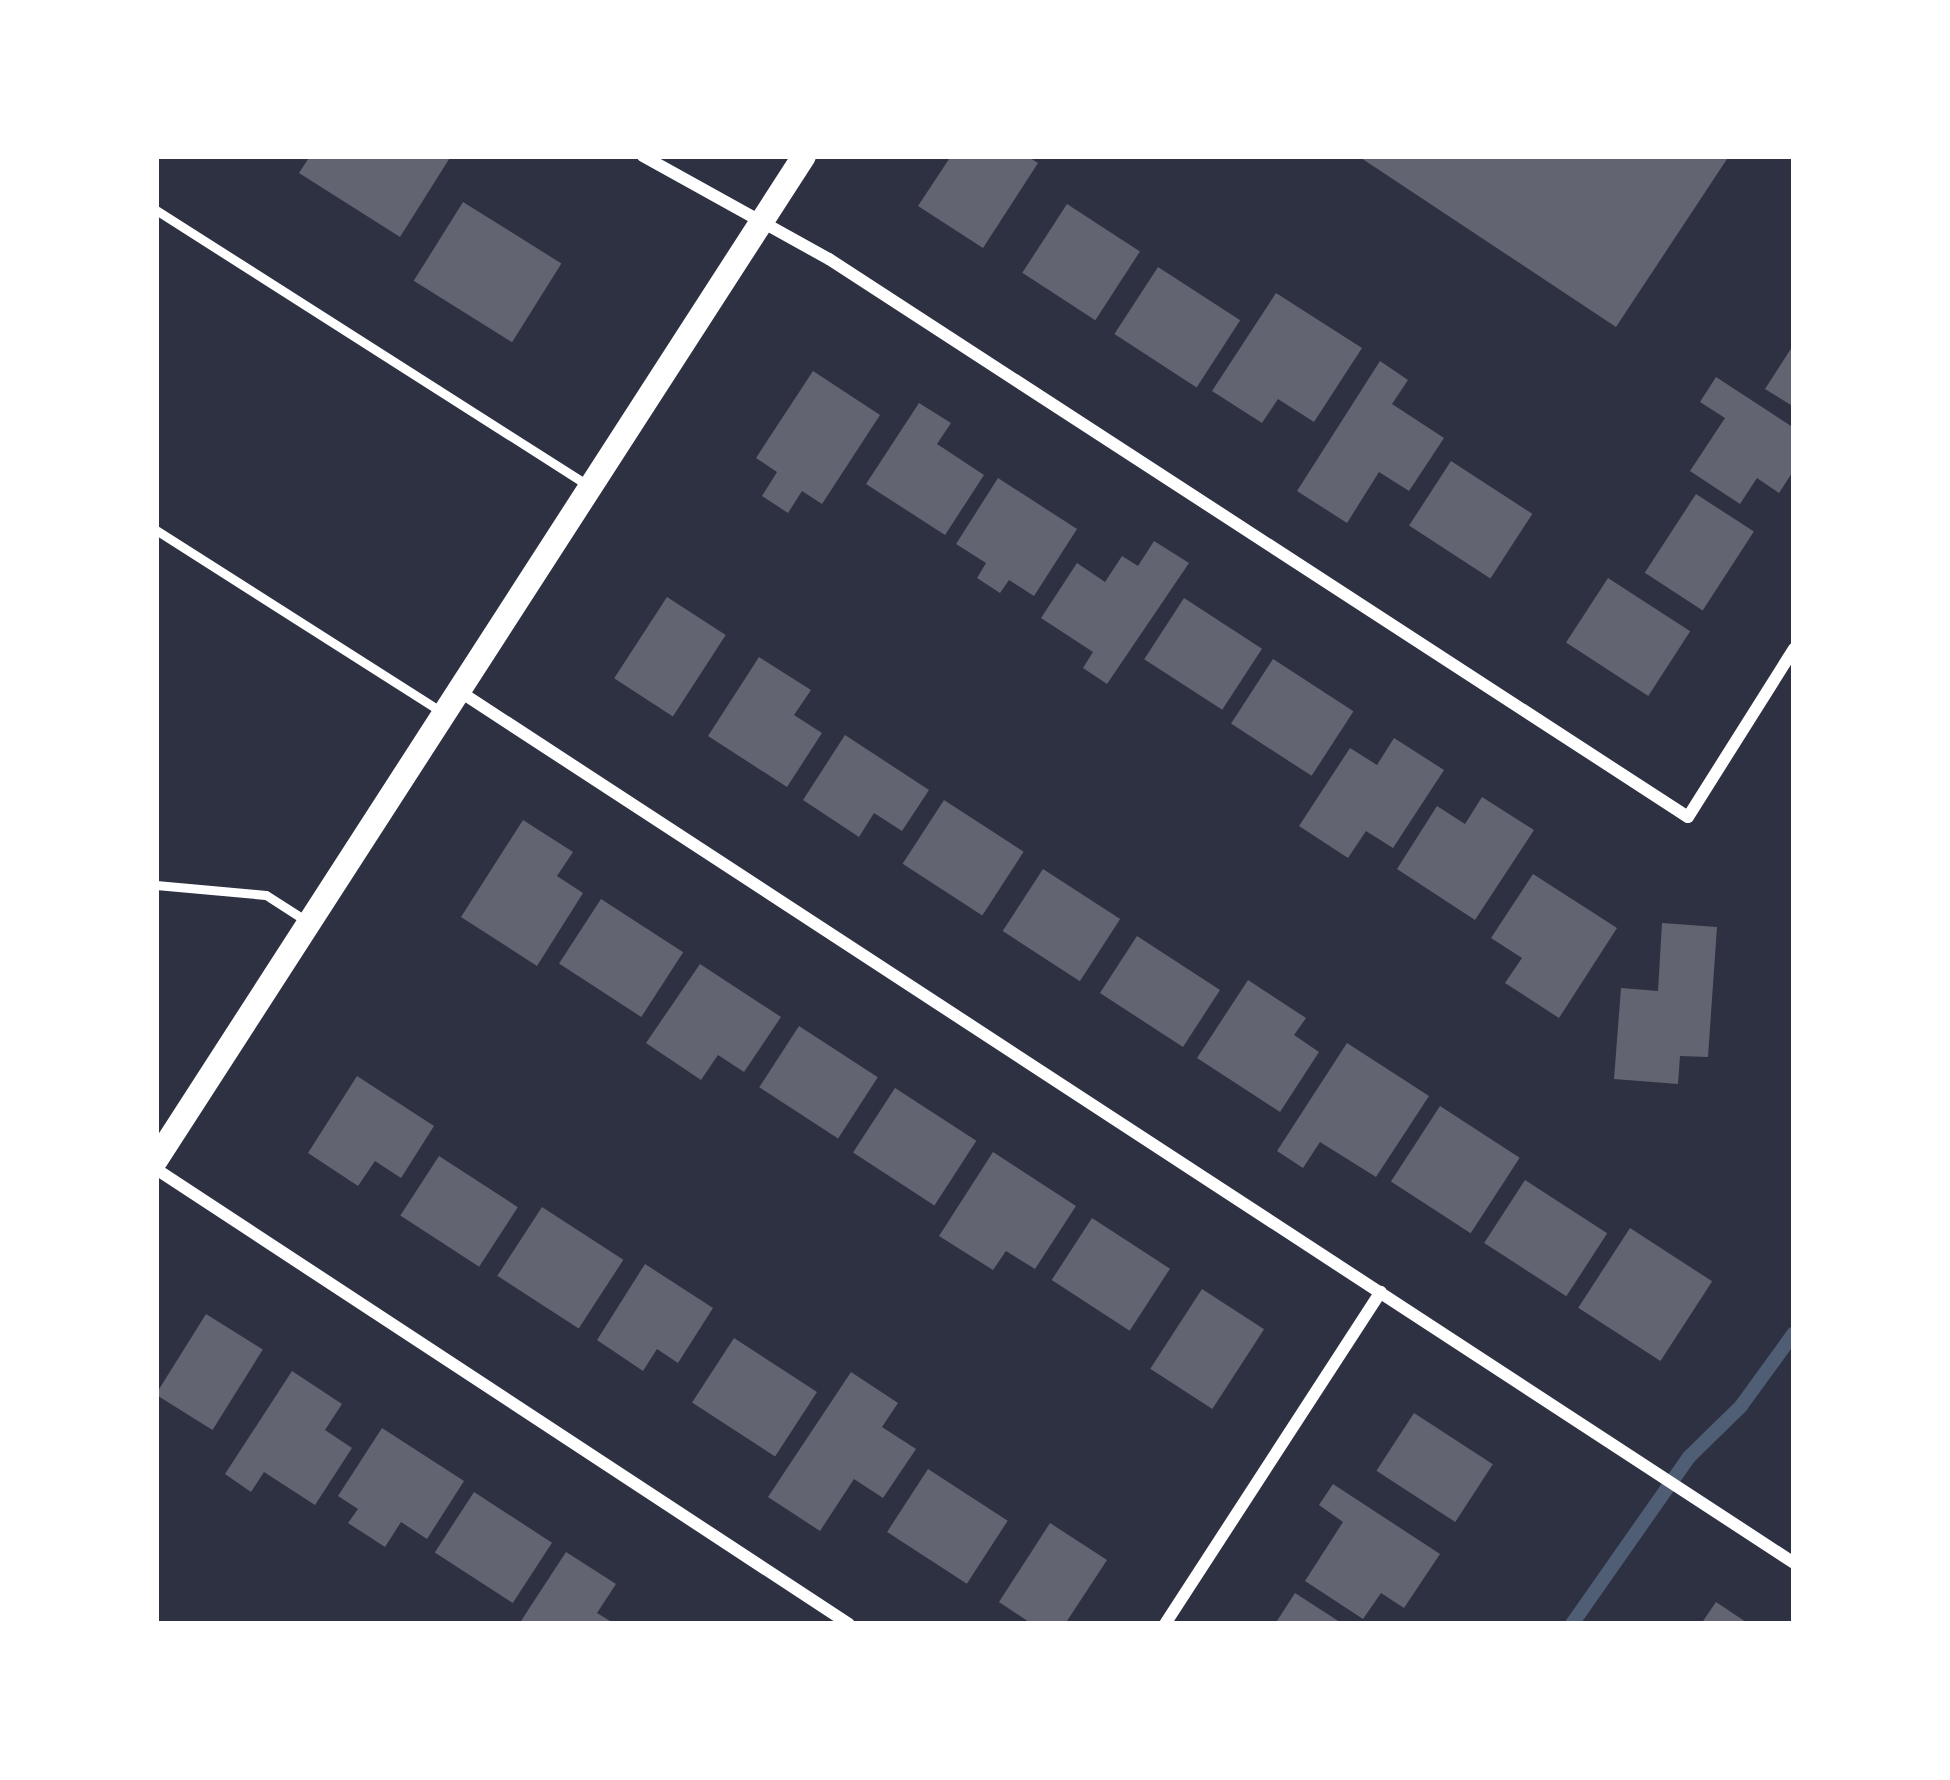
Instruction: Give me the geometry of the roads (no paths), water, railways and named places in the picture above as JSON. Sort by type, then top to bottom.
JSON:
[{"type":"main road","points":[[156,1165],[804,156]]},
{"type":"street","points":[[643,156],[829,259],[1688,818],[1794,649]]},
{"type":"street","points":[[459,691],[1794,1563]]},
{"type":"street","points":[[156,1165],[850,1624]]},
{"type":"street","points":[[1165,1624],[1381,1292]]},
{"type":"lane","points":[[156,210],[591,487]]},
{"type":"lane","points":[[156,530],[444,713]]},
{"type":"lane","points":[[156,884],[266,895],[309,923]]},
{"type":"waterway","points":[[1572,1624],[1689,1457],[1741,1406],[1794,1333]]}]
